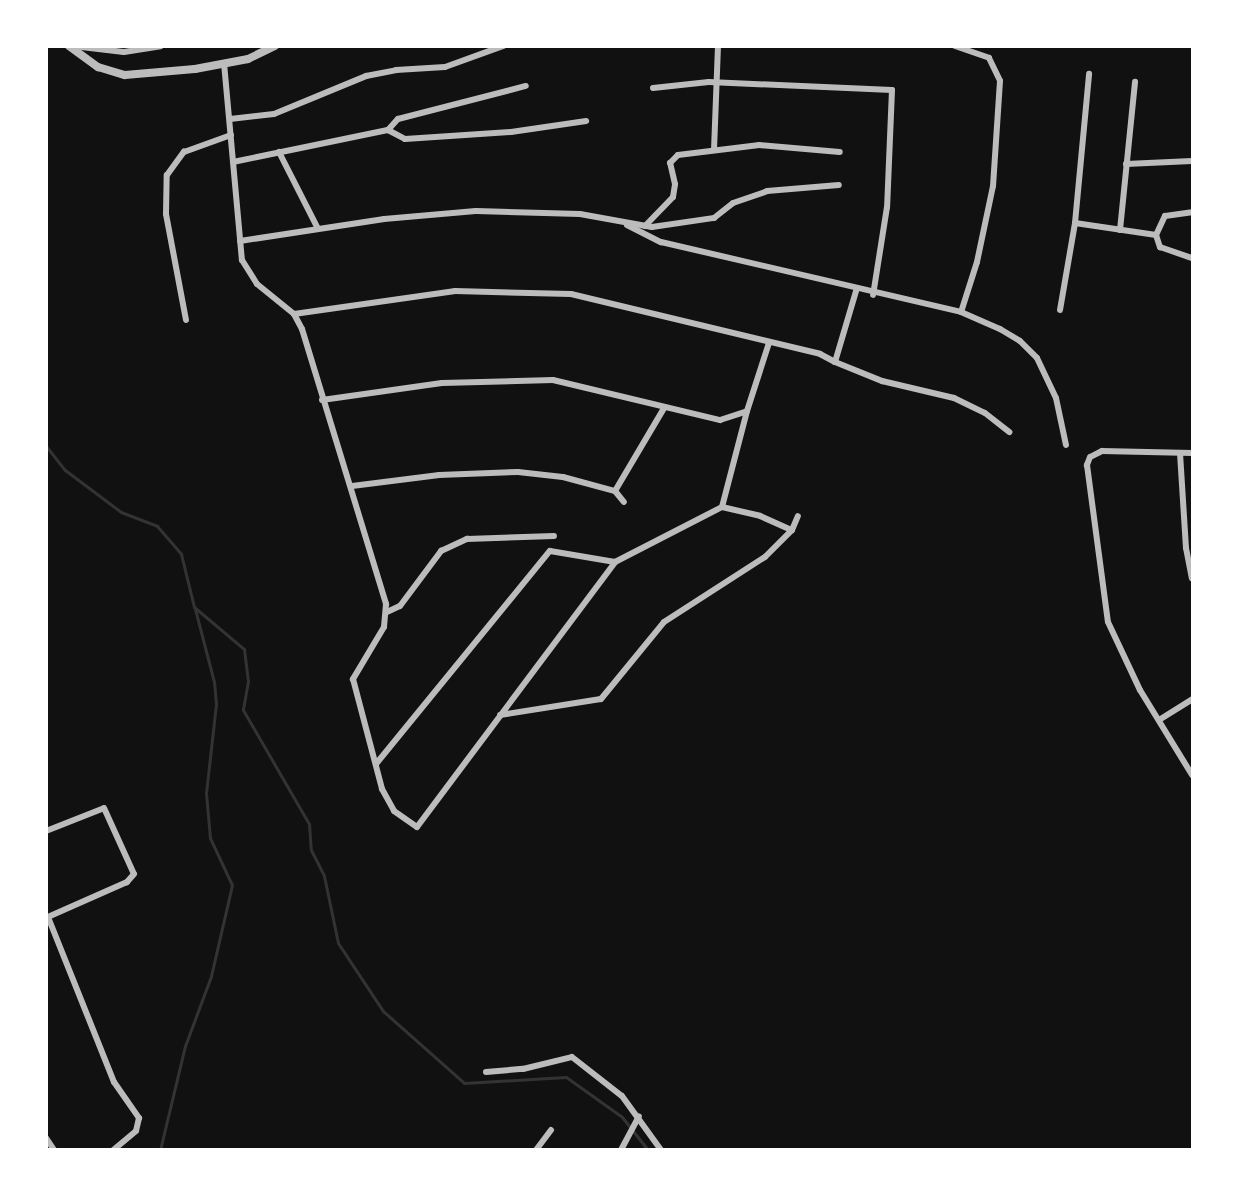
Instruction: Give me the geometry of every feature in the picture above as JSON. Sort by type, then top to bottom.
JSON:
[{"type":"street","points":[[71,46],[124,52],[161,46]]},
{"type":"street","points":[[71,46],[98,67],[125,75],[162,73],[224,63],[260,55],[275,46]]},
{"type":"street","points":[[230,119],[274,114],[366,76],[396,70],[445,67],[503,46]]},
{"type":"street","points":[[714,150],[718,46]]},
{"type":"street","points":[[955,46],[989,58],[1000,81],[993,186],[977,262],[961,312]]},
{"type":"street","points":[[224,63],[242,260],[257,284],[294,314],[305,338],[322,400],[352,486],[387,612],[384,627],[353,679],[382,789],[394,811],[417,827],[615,562],[722,507],[760,516],[792,530]]},
{"type":"street","points":[[1060,310],[1075,223],[1089,74]]},
{"type":"street","points":[[1120,230],[1135,82]]},
{"type":"street","points":[[653,88],[717,83],[892,90],[887,207],[873,295]]},
{"type":"street","points":[[233,162],[388,130],[398,119],[525,86]]},
{"type":"street","points":[[388,130],[405,139],[511,132],[586,121]]},
{"type":"street","points":[[186,320],[166,214],[167,175],[184,152],[231,135]]},
{"type":"street","points":[[645,226],[674,194],[672,159],[714,150],[775,145],[840,152]]},
{"type":"street","points":[[279,152],[318,229]]},
{"type":"street","points":[[1126,164],[1192,161]]},
{"type":"street","points":[[240,242],[318,229],[476,211],[580,214],[627,225],[645,226],[716,217],[733,203],[767,190],[839,185]]},
{"type":"street","points":[[1192,212],[1165,216],[1156,235],[1160,247],[1192,258]]},
{"type":"street","points":[[1075,223],[1156,235]]},
{"type":"street","points":[[627,225],[661,242],[873,295],[961,312],[1020,340],[1037,358],[1056,398],[1066,445]]},
{"type":"street","points":[[294,314],[455,291],[550,292],[617,303],[820,354],[882,381],[954,398],[985,413],[1009,432]]},
{"type":"street","points":[[835,362],[856,291]]},
{"type":"street","points":[[722,507],[747,411],[769,343]]},
{"type":"street","points":[[322,400],[381,390],[512,379],[565,382],[715,420],[747,411]]},
{"type":"street","points":[[615,491],[664,408]]},
{"type":"street","points":[[1192,453],[1095,453],[1087,465],[1108,622],[1117,649],[1192,775]]},
{"type":"street","points":[[1180,453],[1192,578]]},
{"type":"street","points":[[352,486],[439,475],[518,472],[563,477],[615,491],[624,502]]},
{"type":"street","points":[[500,715],[601,699],[664,622],[701,596],[742,575],[792,530],[798,516]]},
{"type":"street","points":[[387,612],[400,606],[441,551],[458,543],[483,537],[554,536]]},
{"type":"street","points":[[376,764],[550,551],[615,562]]},
{"type":"street","points":[[1159,720],[1192,699]]},
{"type":"street","points":[[46,831],[104,808],[134,874],[126,882],[48,917],[114,1082],[139,1118],[136,1131],[113,1149]]},
{"type":"street","points":[[486,1072],[523,1069],[572,1057],[611,1085],[639,1116],[662,1149]]},
{"type":"street","points":[[621,1149],[639,1116]]},
{"type":"street","points":[[536,1149],[551,1130]]},
{"type":"street","points":[[46,1138],[54,1149]]},
{"type":"waterway","points":[[46,446],[65,470],[121,512],[157,526],[181,554],[194,607],[244,649],[248,681],[243,710],[309,824],[311,850],[324,876],[338,943],[383,1011],[464,1083],[566,1077],[622,1117],[648,1150]]},
{"type":"waterway","points":[[160,1150],[185,1046],[211,976],[232,885],[210,838],[206,793],[216,704],[214,682],[195,609]]}]
